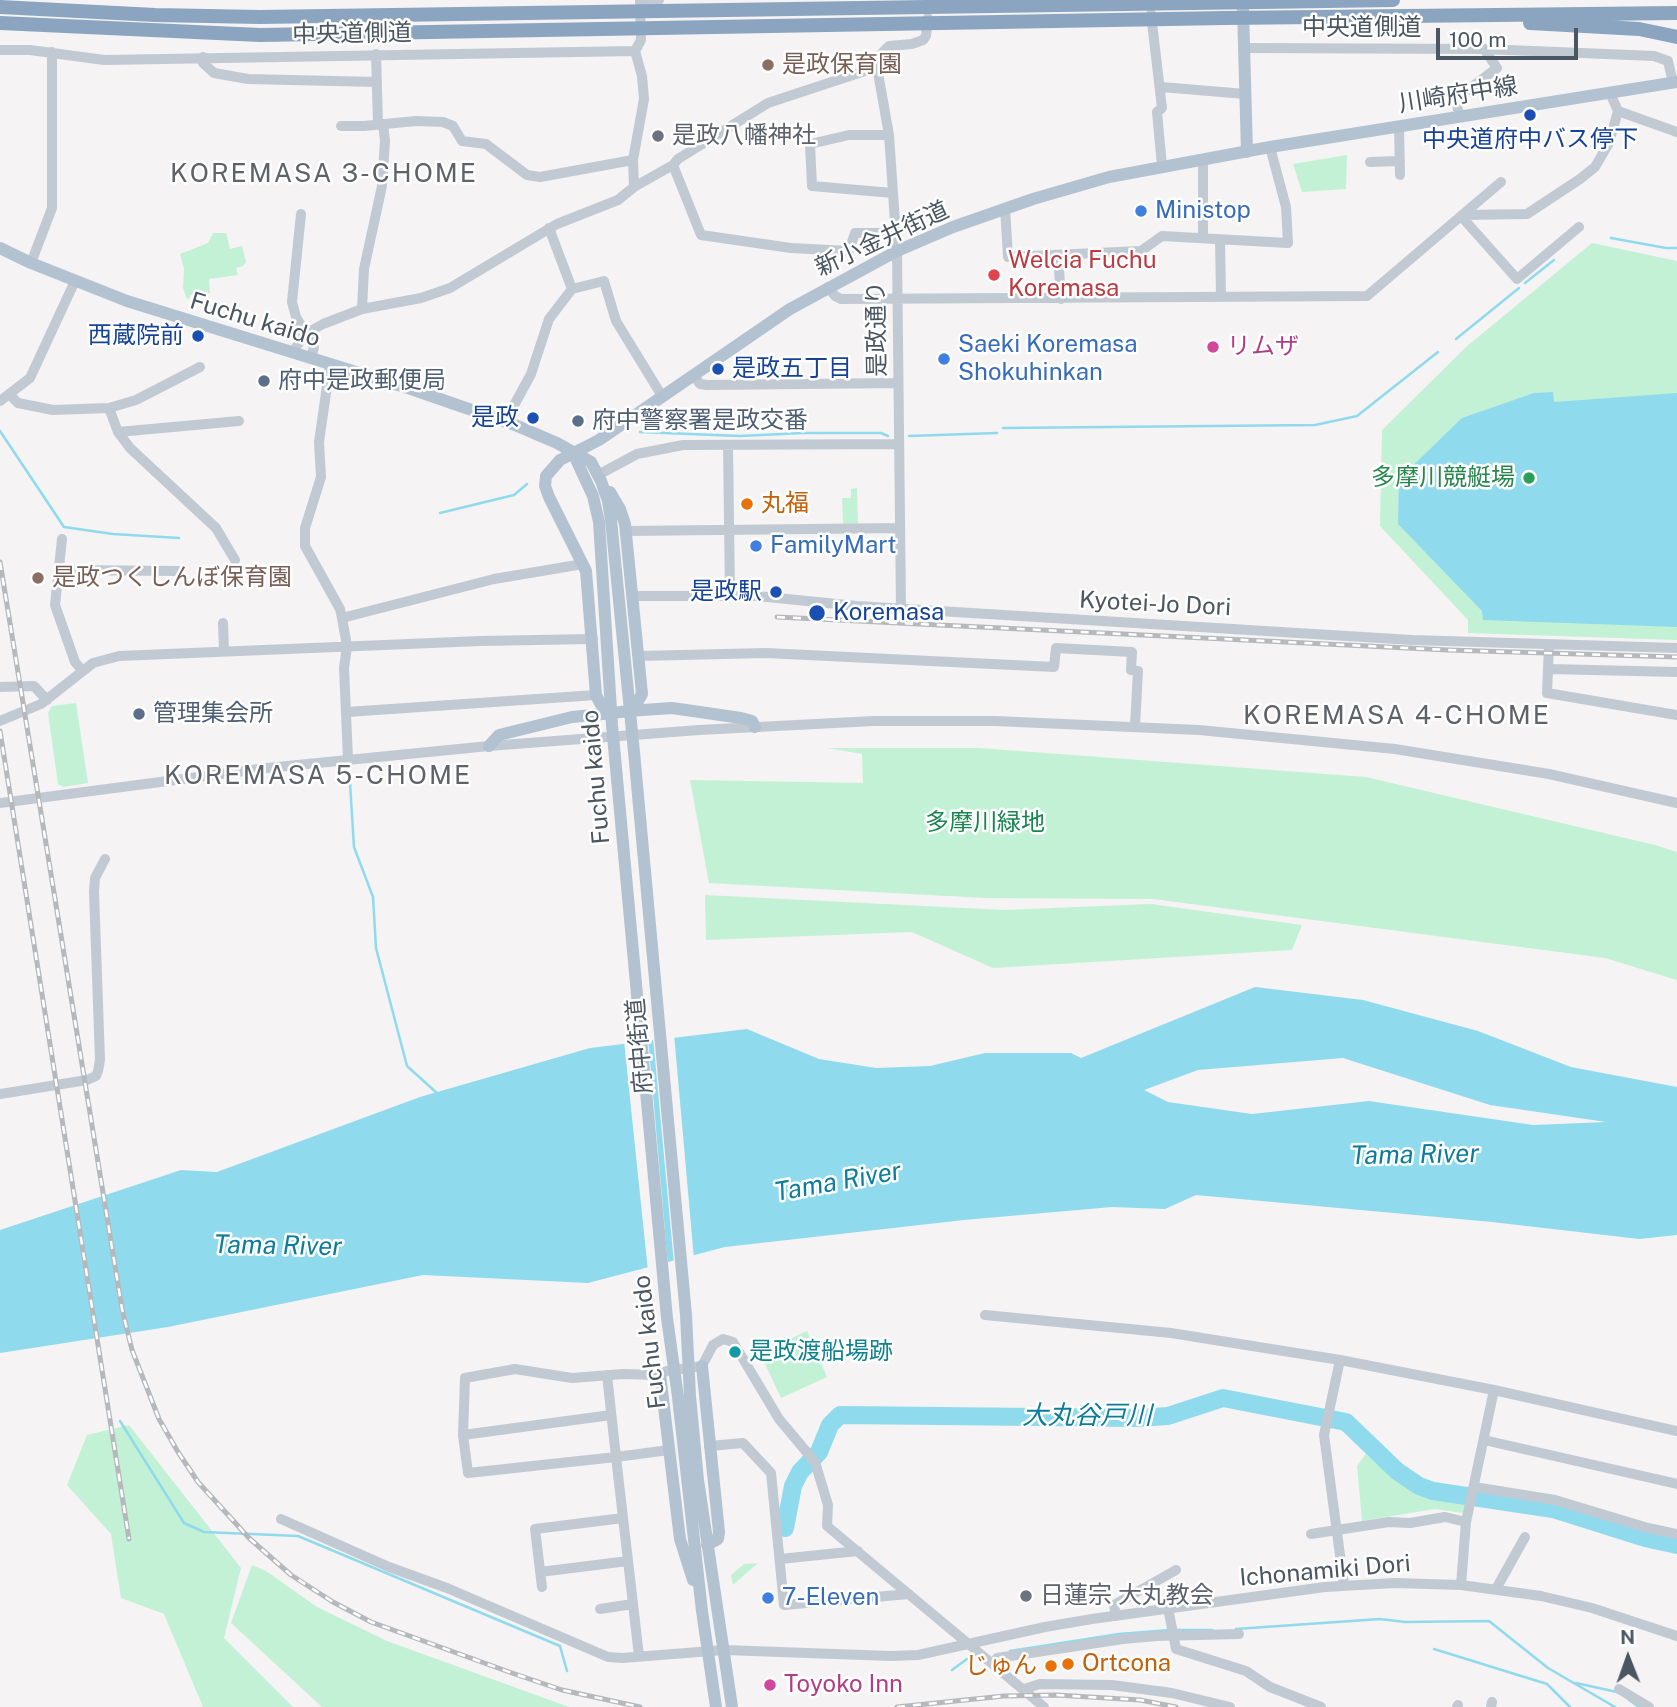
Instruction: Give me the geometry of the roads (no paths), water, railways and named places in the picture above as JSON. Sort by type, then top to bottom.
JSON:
[{"type":"highway","points":[[1287,2],[1311,0]]},
{"type":"highway","points":[[0,7],[99,13],[260,17],[1393,0]]},
{"type":"highway","points":[[0,23],[260,35],[1677,13]]},
{"type":"highway","points":[[1294,18],[1578,25],[1639,29],[1677,37]]},
{"type":"main road","points":[[1247,152],[1244,48],[1250,1]]},
{"type":"main road","name":"川崎府中線","points":[[1247,152],[1675,82]]},
{"type":"main road","name":"新小金井街道","points":[[598,699],[586,571],[545,486],[546,476],[553,466],[598,440],[756,330],[828,287],[897,251],[1005,208],[1086,183],[1161,166],[1247,152]]},
{"type":"main road","name":"Fuchu kaido","points":[[0,248],[75,281],[155,311],[442,399],[557,443],[573,453],[598,513],[613,738],[667,1318],[684,1397],[702,1611],[716,1707]]},
{"type":"main road","points":[[573,453],[591,462],[620,509],[626,531],[642,694],[629,714]]},
{"type":"main road","name":"府中街道","points":[[600,478],[611,520],[686,1315],[688,1341],[684,1397],[724,1650]]},
{"type":"main road","points":[[642,694],[657,709]]},
{"type":"main road","points":[[586,716],[596,710],[598,699]]},
{"type":"main road","points":[[598,699],[612,716]]},
{"type":"main road","points":[[489,746],[499,735],[586,716],[612,716],[657,709],[673,708],[741,718],[752,721],[755,727]]},
{"type":"main road","points":[[702,1366],[719,1532],[718,1539],[707,1545]]},
{"type":"main road","points":[[660,1374],[680,1539],[702,1611]]},
{"type":"main road","points":[[724,1650],[732,1707]]},
{"type":"street","points":[[634,187],[633,160],[644,99],[642,76],[635,51],[641,40],[640,0],[659,0]]},
{"type":"street","points":[[292,353],[305,334],[323,324],[362,310],[441,292],[549,228],[618,200],[634,187],[768,103],[877,67],[888,46],[923,40],[926,36],[930,0]]},
{"type":"street","points":[[1149,0],[1161,87],[1162,108],[1157,112],[1161,166]]},
{"type":"street","name":"中央道側道","points":[[1244,48],[1484,49],[1654,56],[1668,61],[1675,82]]},
{"type":"street","points":[[1459,116],[1456,99],[1497,68],[1484,49]]},
{"type":"street","name":"中央道側道","points":[[0,50],[52,52],[104,60],[635,51]]},
{"type":"street","points":[[31,263],[52,208],[52,52]]},
{"type":"street","points":[[362,310],[364,269],[382,186],[384,141],[380,124],[376,54]]},
{"type":"street","points":[[203,57],[203,63],[214,73],[248,79],[377,82]]},
{"type":"street","name":"是政通り","points":[[877,67],[889,135],[897,251],[901,608]]},
{"type":"street","points":[[1161,87],[1245,94]]},
{"type":"street","points":[[1461,216],[1527,214],[1580,180],[1595,167],[1609,143],[1618,110],[1610,93]]},
{"type":"street","points":[[1618,110],[1677,132]]},
{"type":"street","points":[[341,126],[415,121],[450,124],[462,141],[486,144],[527,175],[540,177],[633,160]]},
{"type":"street","points":[[1399,126],[1400,175]]},
{"type":"street","points":[[889,135],[849,135],[810,144],[812,186],[893,193]]},
{"type":"street","points":[[1005,208],[1008,257],[1141,251],[1162,236],[1288,243],[1286,207],[1270,148]]},
{"type":"street","points":[[1203,159],[1203,238]]},
{"type":"street","points":[[1370,162],[1400,161]]},
{"type":"street","points":[[673,165],[701,235],[791,248],[849,251],[855,233],[895,233]]},
{"type":"street","points":[[828,287],[841,299],[897,300],[1367,296],[1502,182]]},
{"type":"street","points":[[301,214],[292,302],[296,317],[314,347],[311,359]]},
{"type":"street","points":[[1461,216],[1517,279],[1580,227]]},
{"type":"street","points":[[549,228],[572,289]]},
{"type":"street","points":[[1220,240],[1221,297]]},
{"type":"street","points":[[1058,255],[1061,299]]},
{"type":"street","points":[[0,401],[26,383],[34,372],[75,281]]},
{"type":"street","points":[[505,422],[531,374],[549,319],[572,289],[604,281],[616,321],[662,396]]},
{"type":"street","points":[[330,365],[319,442],[321,477],[304,528],[305,546],[340,609],[342,618],[346,646],[344,668],[348,759]]},
{"type":"street","points":[[10,395],[18,403],[53,410],[110,408],[136,400],[200,367]]},
{"type":"street","points":[[693,375],[700,384],[708,385],[898,383]]},
{"type":"street","points":[[110,408],[118,432],[130,448],[216,528],[235,560]]},
{"type":"street","points":[[118,432],[239,421]]},
{"type":"street","points":[[600,478],[638,454],[683,445],[899,444]]},
{"type":"street","points":[[728,445],[730,596]]},
{"type":"street","points":[[626,531],[900,528]]},
{"type":"street","points":[[62,539],[55,605],[75,662],[82,670]]},
{"type":"street","points":[[342,618],[494,579],[583,564]]},
{"type":"street","points":[[59,570],[178,571]]},
{"type":"street","name":"Kyotei-Jo Dori","points":[[632,596],[757,596],[848,606],[1412,640],[1677,648]]},
{"type":"street","points":[[223,623],[224,650]]},
{"type":"street","points":[[0,721],[24,713],[47,700],[93,663],[120,656],[224,650],[593,639]]},
{"type":"street","points":[[1549,645],[1547,693],[1677,715]]},
{"type":"street","points":[[638,656],[766,653],[1054,667],[1056,648],[1132,652],[1131,670],[1138,671],[1135,726]]},
{"type":"street","points":[[1549,669],[1677,672]]},
{"type":"street","points":[[0,687],[34,686],[47,700]]},
{"type":"street","points":[[346,712],[598,699]]},
{"type":"street","points":[[0,803],[348,759],[755,727],[886,721],[995,721],[1135,726],[1280,737],[1428,753],[1549,774],[1677,802]]},
{"type":"street","points":[[0,1094],[87,1080],[96,1076],[100,1060],[94,892],[95,878],[105,859]]},
{"type":"street","points":[[985,1315],[1171,1333],[1340,1360],[1494,1390],[1677,1431]]},
{"type":"street","points":[[669,1450],[468,1473],[463,1435],[465,1378],[515,1369],[572,1378],[660,1374],[702,1366],[713,1345],[723,1339],[736,1344],[779,1419],[812,1459],[828,1505],[827,1526],[1044,1707]]},
{"type":"street","points":[[1340,1360],[1324,1434],[1344,1585]]},
{"type":"street","points":[[607,1375],[639,1657]]},
{"type":"street","points":[[1461,1585],[1466,1522],[1494,1390]]},
{"type":"street","points":[[463,1435],[611,1415]]},
{"type":"street","points":[[1484,1440],[1677,1484]]},
{"type":"street","points":[[709,1446],[743,1443],[772,1473],[784,1605],[909,1594]]},
{"type":"street","points":[[1473,1492],[1555,1500],[1677,1534]]},
{"type":"street","points":[[1311,1534],[1445,1517],[1466,1522]]},
{"type":"street","points":[[542,1587],[535,1529],[623,1518]]},
{"type":"street","name":"Ichonamiki Dori","points":[[281,1519],[389,1567],[447,1588],[608,1657],[639,1657],[708,1650],[904,1656],[1045,1627],[1168,1608],[1344,1585],[1395,1583],[1496,1589],[1592,1608],[1677,1636]]},
{"type":"street","points":[[1496,1589],[1525,1537]]},
{"type":"street","points":[[780,1559],[858,1551]]},
{"type":"street","points":[[540,1572],[628,1561]]},
{"type":"street","points":[[1116,1616],[1114,1605],[1176,1570]]},
{"type":"street","points":[[600,1609],[633,1604]]},
{"type":"street","points":[[1168,1608],[1176,1649],[1246,1671],[1269,1687],[1321,1707]]},
{"type":"street","points":[[993,1664],[997,1658],[1171,1631],[1239,1634]]},
{"type":"street","points":[[1024,1689],[1040,1684],[1112,1685],[1172,1693],[1230,1707]]},
{"type":"street","points":[[1619,1689],[1649,1707]]},
{"type":"water","points":[[1553,392],[1554,402],[1677,393],[1677,627],[1483,620],[1482,611],[1398,524],[1399,479],[1462,418],[1534,393]]},
{"type":"water","name":"Tama River","points":[[1255,987],[1363,1000],[1478,1031],[1571,1067],[1677,1087],[1677,1235],[1639,1239],[1492,1222],[1196,1195],[1165,1209],[1112,1207],[964,1220],[725,1247],[588,1283],[423,1275],[168,1327],[0,1353],[0,1230],[181,1170],[217,1172],[420,1097],[590,1048],[747,1029],[819,1059],[876,1068],[930,1066],[985,1053],[1071,1053],[1081,1058]],"holes":[[[1343,1058],[1490,1105],[1606,1122],[1533,1125],[1369,1101],[1252,1114],[1168,1102],[1144,1090],[1198,1070]]]},
{"type":"waterway","points":[[1611,238],[1677,248]]},
{"type":"waterway","points":[[1525,283],[1554,260]]},
{"type":"waterway","points":[[1456,339],[1519,288]]},
{"type":"waterway","points":[[1003,428],[1315,425],[1357,416],[1438,352]]},
{"type":"waterway","points":[[0,431],[64,527],[113,534],[179,538]]},
{"type":"waterway","points":[[640,432],[740,436],[881,433],[888,436]]},
{"type":"waterway","points":[[909,436],[997,433]]},
{"type":"waterway","points":[[440,513],[514,495],[527,484]]},
{"type":"waterway","points":[[350,783],[354,847],[373,897],[376,948],[407,1066],[438,1094]]},
{"type":"waterway","name":"大丸谷戸川","points":[[785,1528],[793,1486],[800,1472],[819,1452],[830,1425],[840,1415],[1138,1418],[1168,1416],[1223,1398],[1346,1422],[1397,1471],[1419,1486],[1433,1491],[1553,1509],[1645,1538],[1677,1545]]},
{"type":"waterway","points":[[120,1421],[184,1523],[204,1532],[298,1536],[560,1646],[567,1671]]},
{"type":"waterway","points":[[1236,1629],[1380,1619],[1405,1622],[1489,1621],[1548,1668],[1615,1707]]},
{"type":"waterway","points":[[1010,1651],[1119,1634],[1170,1630]]},
{"type":"waterway","points":[[1177,1630],[1212,1630]]},
{"type":"waterway","points":[[1434,1649],[1547,1684],[1570,1707]]},
{"type":"waterway","points":[[952,1670],[967,1659]]},
{"type":"waterway","points":[[1576,1683],[1617,1692]]},
{"type":"waterway","points":[[1629,1700],[1639,1707]]},
{"type":"railway","points":[[0,562],[122,1309],[132,1350],[159,1419],[198,1482],[249,1538],[291,1575],[333,1602],[371,1622],[512,1673],[562,1690],[640,1707]]},
{"type":"railway","points":[[777,617],[1448,650],[1677,657]]},
{"type":"railway","points":[[0,731],[129,1539]]},
{"type":"railway","points":[[897,1707],[1004,1696],[1056,1695],[1140,1700],[1176,1707]]},
{"type":"place","name":"是政保育園","points":[[768,65]]},
{"type":"place","name":"中央道府中バス停下","points":[[1530,115]]},
{"type":"place","name":"是政八幡神社","points":[[658,136]]},
{"type":"place","name":"Ministop","points":[[1141,211]]},
{"type":"place","name":"Welcia Fuchu Koremasa","points":[[994,275]]},
{"type":"place","name":"西蔵院前","points":[[198,336]]},
{"type":"place","name":"リムザ","points":[[1213,347]]},
{"type":"place","name":"Saeki Koremasa Shokuhinkan","points":[[944,359]]},
{"type":"place","name":"是政五丁目","points":[[718,369]]},
{"type":"place","name":"府中是政郵便局","points":[[264,381]]},
{"type":"place","name":"是政","points":[[533,418]]},
{"type":"place","name":"府中警察署是政交番","points":[[578,421]]},
{"type":"place","name":"多摩川競艇場","points":[[1529,478]]},
{"type":"place","name":"丸福","points":[[747,504]]},
{"type":"place","name":"FamilyMart","points":[[756,546]]},
{"type":"place","name":"是政つくしんぼ保育園","points":[[38,578]]},
{"type":"place","name":"是政駅","points":[[776,592]]},
{"type":"place","name":"Koremasa","points":[[817,613]]},
{"type":"place","name":"管理集会所","points":[[139,714]]},
{"type":"place","name":"是政渡船場跡","points":[[735,1352]]},
{"type":"place","name":"日蓮宗 大丸教会","points":[[1026,1596]]},
{"type":"place","name":"7-Eleven","points":[[768,1598]]},
{"type":"place","name":"Ortcona","points":[[1068,1664]]},
{"type":"place","name":"じゅん","points":[[1051,1666]]},
{"type":"place","name":"Toyoko Inn","points":[[770,1685]]},
{"type":"district","name":"KOREMASA 3-CHOME","points":[[324,174]]},
{"type":"district","name":"KOREMASA 4-CHOME","points":[[1397,716]]},
{"type":"district","name":"KOREMASA 5-CHOME","points":[[318,776]]},
{"type":"park label","name":"多摩川緑地","points":[[985,823]]}]
